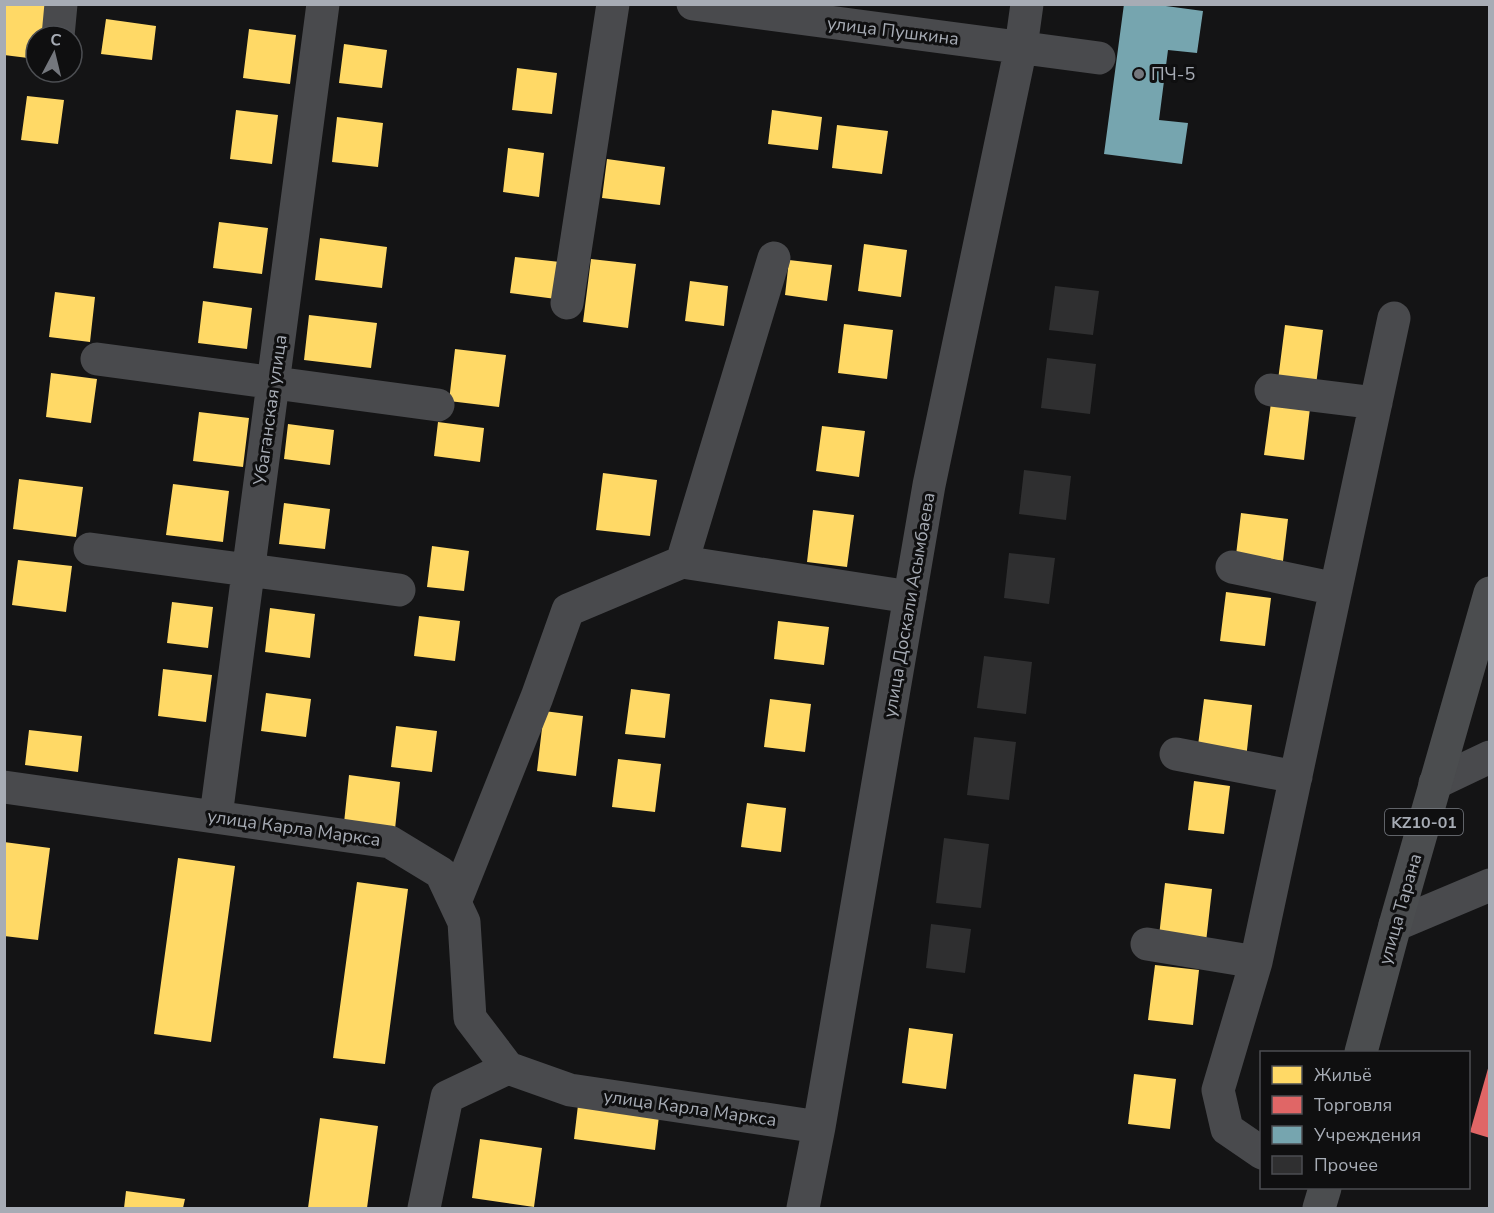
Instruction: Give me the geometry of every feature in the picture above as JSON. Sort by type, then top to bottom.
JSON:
[{"type":"main road","name":"улица Тарана","points":[[1362,1051],[1395,925],[1490,593]]},
{"type":"street","points":[[59,24],[61,4]]},
{"type":"street","name":"Убаганская улица","points":[[216,816],[323,4]]},
{"type":"street","points":[[567,303],[613,4]]},
{"type":"street","name":"улица Доскали Асымбаева","points":[[803,1209],[929,485],[1021,47],[1027,4]]},
{"type":"street","name":"улица Пушкина","points":[[703,5],[1099,58]]},
{"type":"street","points":[[682,562],[774,258]]},
{"type":"street","points":[[1260,1152],[1227,1129],[1218,1090],[1256,962],[1394,318]]},
{"type":"street","points":[[97,359],[438,405]]},
{"type":"street","points":[[1271,390],[1376,403]]},
{"type":"street","points":[[90,549],[399,590]]},
{"type":"street","points":[[455,902],[537,697],[568,610],[682,562],[910,597]]},
{"type":"street","points":[[1232,567],[1336,589]]},
{"type":"street","points":[[1176,754],[1296,777]]},
{"type":"street","points":[[1435,783],[1490,757]]},
{"type":"street","name":"улица Карла Маркса","points":[[4,787],[390,842],[441,873],[464,922],[470,1018],[508,1068],[570,1090],[819,1127]]},
{"type":"street","points":[[1395,925],[1490,885]]},
{"type":"street","points":[[1147,944],[1256,962]]},
{"type":"street","points":[[424,1209],[447,1097],[508,1068]]},
{"type":"building: Жильё","points":[[4,4],[48,5],[46,24],[24,24],[24,58],[4,55]]},
{"type":"building: Жильё","points":[[106,19],[156,26],[152,60],[101,54]]},
{"type":"building: Жильё","points":[[249,29],[296,35],[290,84],[243,78]]},
{"type":"building: Жильё","points":[[344,44],[387,50],[382,88],[339,83]]},
{"type":"building: Жильё","points":[[517,68],[557,73],[552,114],[512,110]]},
{"type":"building: Жильё","points":[[27,96],[64,100],[58,144],[21,140]]},
{"type":"building: Жильё","points":[[236,110],[278,115],[272,164],[230,159]]},
{"type":"building: Жильё","points":[[772,110],[822,117],[818,150],[768,144]]},
{"type":"building: Жильё","points":[[337,117],[383,123],[378,167],[332,162]]},
{"type":"building: Жильё","points":[[837,125],[888,131],[882,174],[832,168]]},
{"type":"building: Жильё","points":[[508,148],[544,153],[539,197],[503,192]]},
{"type":"building: Жильё","points":[[607,159],[665,167],[660,205],[602,198]]},
{"type":"building: Жильё","points":[[219,222],[268,228],[262,274],[213,268]]},
{"type":"building: Жильё","points":[[320,238],[387,247],[382,288],[315,280]]},
{"type":"building: Жильё","points":[[864,244],[907,250],[901,297],[858,291]]},
{"type":"building: Жильё","points":[[515,257],[560,262],[556,299],[510,293]]},
{"type":"building: Жильё","points":[[591,259],[636,264],[628,328],[583,322]]},
{"type":"building: Жильё","points":[[789,260],[832,265],[827,301],[785,295]]},
{"type":"building: Жильё","points":[[690,281],[728,286],[724,326],[685,321]]},
{"type":"building: Жильё","points":[[55,292],[95,297],[90,342],[49,337]]},
{"type":"building: Жильё","points":[[203,301],[252,308],[247,349],[198,343]]},
{"type":"building: Жильё","points":[[309,315],[377,323],[371,368],[304,360]]},
{"type":"building: Жильё","points":[[844,324],[893,330],[887,379],[838,373]]},
{"type":"building: Жильё","points":[[1285,325],[1323,330],[1316,385],[1278,380]]},
{"type":"building: Жильё","points":[[455,349],[506,355],[499,407],[449,401]]},
{"type":"building: Жильё","points":[[51,373],[97,379],[91,423],[46,417]]},
{"type":"building: Жильё","points":[[1271,403],[1310,408],[1304,460],[1264,455]]},
{"type":"building: Жильё","points":[[199,412],[249,418],[243,467],[193,461]]},
{"type":"building: Жильё","points":[[438,422],[484,428],[480,462],[434,456]]},
{"type":"building: Жильё","points":[[288,424],[334,430],[330,465],[284,459]]},
{"type":"building: Жильё","points":[[822,426],[865,431],[859,477],[816,471]]},
{"type":"building: Жильё","points":[[603,473],[657,480],[650,536],[596,530]]},
{"type":"building: Жильё","points":[[19,479],[83,487],[76,537],[13,529]]},
{"type":"building: Жильё","points":[[173,484],[229,491],[223,542],[166,535]]},
{"type":"building: Жильё","points":[[284,503],[330,509],[325,549],[279,544]]},
{"type":"building: Жильё","points":[[813,510],[854,515],[847,567],[807,562]]},
{"type":"building: Жильё","points":[[1241,513],[1288,519],[1283,561],[1236,555]]},
{"type":"building: Жильё","points":[[432,546],[469,551],[464,591],[427,587]]},
{"type":"building: Жильё","points":[[18,560],[72,566],[66,612],[12,605]]},
{"type":"building: Жильё","points":[[1226,592],[1271,598],[1265,646],[1220,641]]},
{"type":"building: Жильё","points":[[172,602],[213,607],[208,648],[167,643]]},
{"type":"building: Жильё","points":[[270,608],[315,614],[310,658],[265,652]]},
{"type":"building: Жильё","points":[[419,616],[460,621],[455,661],[414,656]]},
{"type":"building: Жильё","points":[[778,621],[829,627],[824,665],[774,659]]},
{"type":"building: Жильё","points":[[163,669],[212,675],[206,722],[158,716]]},
{"type":"building: Жильё","points":[[631,689],[670,694],[665,738],[625,734]]},
{"type":"building: Жильё","points":[[266,693],[311,699],[306,737],[261,731]]},
{"type":"building: Жильё","points":[[770,699],[811,704],[805,752],[764,747]]},
{"type":"building: Жильё","points":[[1204,699],[1252,705],[1246,759],[1197,753]]},
{"type":"building: Жильё","points":[[544,711],[583,716],[576,776],[537,771]]},
{"type":"building: Жильё","points":[[396,726],[437,731],[432,772],[391,767]]},
{"type":"building: Жильё","points":[[29,730],[82,736],[78,772],[25,765]]},
{"type":"building: Жильё","points":[[618,759],[661,764],[655,812],[612,807]]},
{"type":"building: Жильё","points":[[349,775],[400,782],[395,829],[344,823]]},
{"type":"building: Жильё","points":[[1194,781],[1230,786],[1224,834],[1188,830]]},
{"type":"building: Жильё","points":[[747,803],[786,808],[781,852],[741,847]]},
{"type":"building: Жильё","points":[[4,842],[50,848],[38,940],[4,936]]},
{"type":"building: Жильё","points":[[178,858],[235,866],[211,1042],[154,1034]]},
{"type":"building: Жильё","points":[[357,882],[408,889],[385,1064],[333,1058]]},
{"type":"building: Жильё","points":[[1165,883],[1212,889],[1206,942],[1159,936]]},
{"type":"building: Жильё","points":[[1155,965],[1199,970],[1193,1025],[1148,1020]]},
{"type":"building: Жильё","points":[[909,1028],[953,1034],[946,1089],[902,1083]]},
{"type":"building: Жильё","points":[[1134,1074],[1176,1079],[1170,1129],[1128,1124]]},
{"type":"building: Жильё","points":[[578,1105],[659,1116],[655,1150],[574,1139]]},
{"type":"building: Жильё","points":[[320,1118],[378,1126],[367,1208],[308,1208]]},
{"type":"building: Жильё","points":[[480,1139],[542,1148],[534,1207],[472,1198]]},
{"type":"building: Жильё","points":[[126,1191],[185,1199],[183,1208],[124,1208]]},
{"type":"building: Торговля","points":[[1490,1065],[1490,1138],[1470,1132]]},
{"type":"building: Учреждения","points":[[1124,4],[1151,4],[1203,11],[1197,53],[1168,50],[1159,120],[1188,123],[1182,164],[1104,154]]},
{"type":"building: Прочее","points":[[1055,286],[1099,291],[1093,335],[1049,330]]},
{"type":"building: Прочее","points":[[1047,358],[1096,364],[1090,414],[1041,408]]},
{"type":"building: Прочее","points":[[1024,470],[1071,476],[1066,520],[1019,514]]},
{"type":"building: Прочее","points":[[1009,553],[1055,558],[1049,604],[1004,598]]},
{"type":"building: Прочее","points":[[984,656],[1032,662],[1026,714],[977,708]]},
{"type":"building: Прочее","points":[[974,737],[1016,742],[1009,800],[967,795]]},
{"type":"building: Прочее","points":[[944,838],[989,844],[981,908],[936,903]]},
{"type":"building: Прочее","points":[[931,924],[971,929],[965,973],[926,968]]},
{"type":"place","name":"ПЧ-5","points":[[1139,74]]}]
